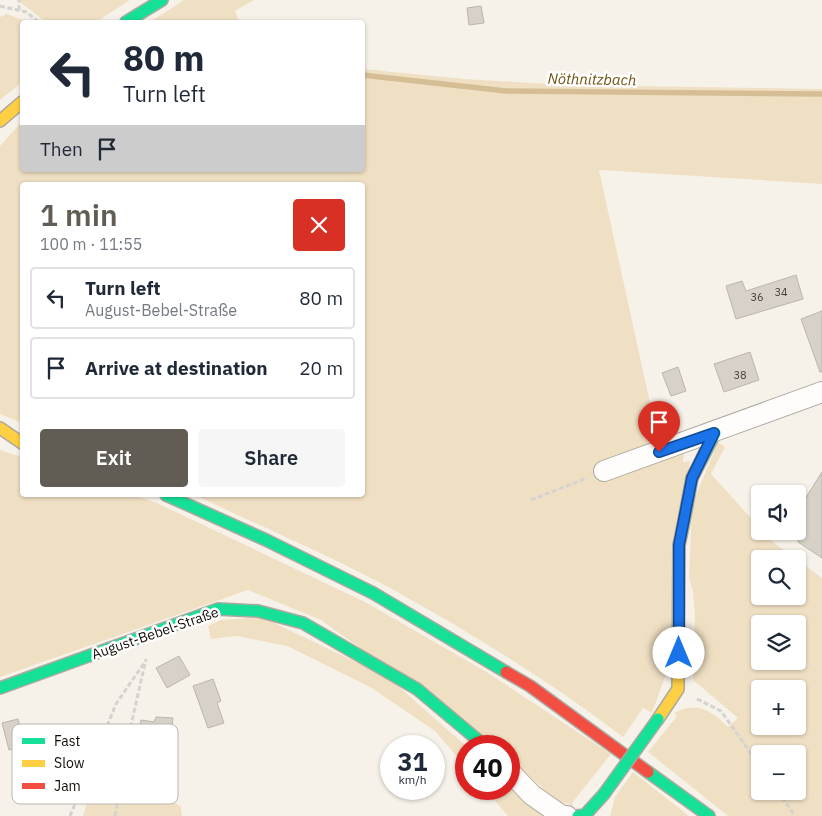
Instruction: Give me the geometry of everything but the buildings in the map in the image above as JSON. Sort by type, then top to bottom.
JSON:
[{"type":"street","points":[[129,20],[162,0]]},
{"type":"street","points":[[0,121],[20,104]]},
{"type":"street","points":[[604,471],[714,433],[822,392]]},
{"type":"street","points":[[0,428],[20,442]]},
{"type":"street","points":[[578,816],[585,815],[604,794],[678,689],[679,545],[692,478],[714,433]]},
{"type":"street","points":[[0,443],[20,443]]},
{"type":"street","points":[[170,497],[266,540],[373,593],[530,686],[709,816]]},
{"type":"street","name":"August-Bebel-Straße","points":[[0,688],[218,609],[258,611],[302,623],[417,689],[472,735]]},
{"type":"street","points":[[520,782],[532,795],[562,816],[567,816]]},
{"type":"path","points":[[19,0],[19,10]]},
{"type":"path","points":[[0,6],[26,12],[36,20]]},
{"type":"path","points":[[531,500],[604,471]]},
{"type":"path","points":[[131,724],[146,661],[141,636]]},
{"type":"path","points":[[108,724],[116,704],[146,661]]},
{"type":"path","points":[[678,689],[721,711],[751,753]]},
{"type":"path","points":[[784,800],[795,816]]},
{"type":"path","points":[[70,816],[75,804]]},
{"type":"shaded area","points":[[17,0],[130,0],[99,20],[43,20]]},
{"type":"shaded area","points":[[184,0],[254,0],[235,11],[238,20],[153,20]]},
{"type":"shaded area","points":[[7,14],[23,20],[20,20],[20,84],[0,100],[0,17]]},
{"type":"shaded area","points":[[365,69],[464,79],[567,85],[822,89],[822,184],[599,170],[659,444],[684,452],[683,462],[690,461],[672,657],[652,713],[643,708],[623,737],[539,677],[480,640],[390,588],[342,563],[199,497],[365,497],[365,182],[20,182],[20,422],[0,414],[0,146],[20,123],[20,172],[365,172]]},
{"type":"shaded area","points":[[718,442],[725,447],[711,474],[751,518],[751,540],[771,540],[784,550],[751,550],[751,605],[806,605],[806,566],[822,578],[822,816],[728,816],[648,752],[677,716],[674,713],[682,709],[703,709],[716,716],[728,727],[738,718],[693,680],[695,617],[693,592],[689,578],[692,505]]},
{"type":"shaded area","points":[[0,450],[20,456],[20,497],[139,497],[157,503],[365,602],[485,671],[611,754],[572,803],[574,806],[557,801],[520,768],[520,735],[481,735],[321,620],[248,590],[0,677]]},
{"type":"shaded area","points":[[262,617],[389,678],[455,736],[455,754],[445,743],[445,735],[438,735],[370,687],[287,646],[237,636],[211,639],[208,626],[221,620]]},
{"type":"shaded area","points":[[633,772],[689,816],[610,816],[615,797]]},
{"type":"shaded area","points":[[520,791],[549,816],[508,816],[494,800],[520,800]]},
{"type":"shaded area","points":[[87,804],[177,804],[181,807],[182,816],[83,816]]},
{"type":"waterway","name":"Nöthnitzbach","points":[[365,75],[506,91],[822,94]]},
{"type":"traffic: fast","points":[[129,20],[162,0]]},
{"type":"traffic: fast","points":[[683,526],[692,478],[715,433]]},
{"type":"traffic: fast","points":[[170,497],[266,540],[373,593],[506,672]]},
{"type":"traffic: fast","points":[[0,688],[218,609],[258,611],[303,623],[417,689],[472,735]]},
{"type":"traffic: fast","points":[[604,794],[658,719]]},
{"type":"traffic: fast","points":[[648,772],[709,816]]},
{"type":"traffic: fast","points":[[578,816],[585,815],[604,794]]},
{"type":"traffic: slow","points":[[0,121],[20,104]]},
{"type":"traffic: slow","points":[[0,428],[20,442]]},
{"type":"traffic: slow","points":[[658,719],[678,689],[679,545],[683,526]]},
{"type":"traffic: jam","points":[[506,672],[530,686],[648,772]]},
{"type":"route","points":[[659,452],[714,433],[692,478],[679,545],[679,653]]}]
